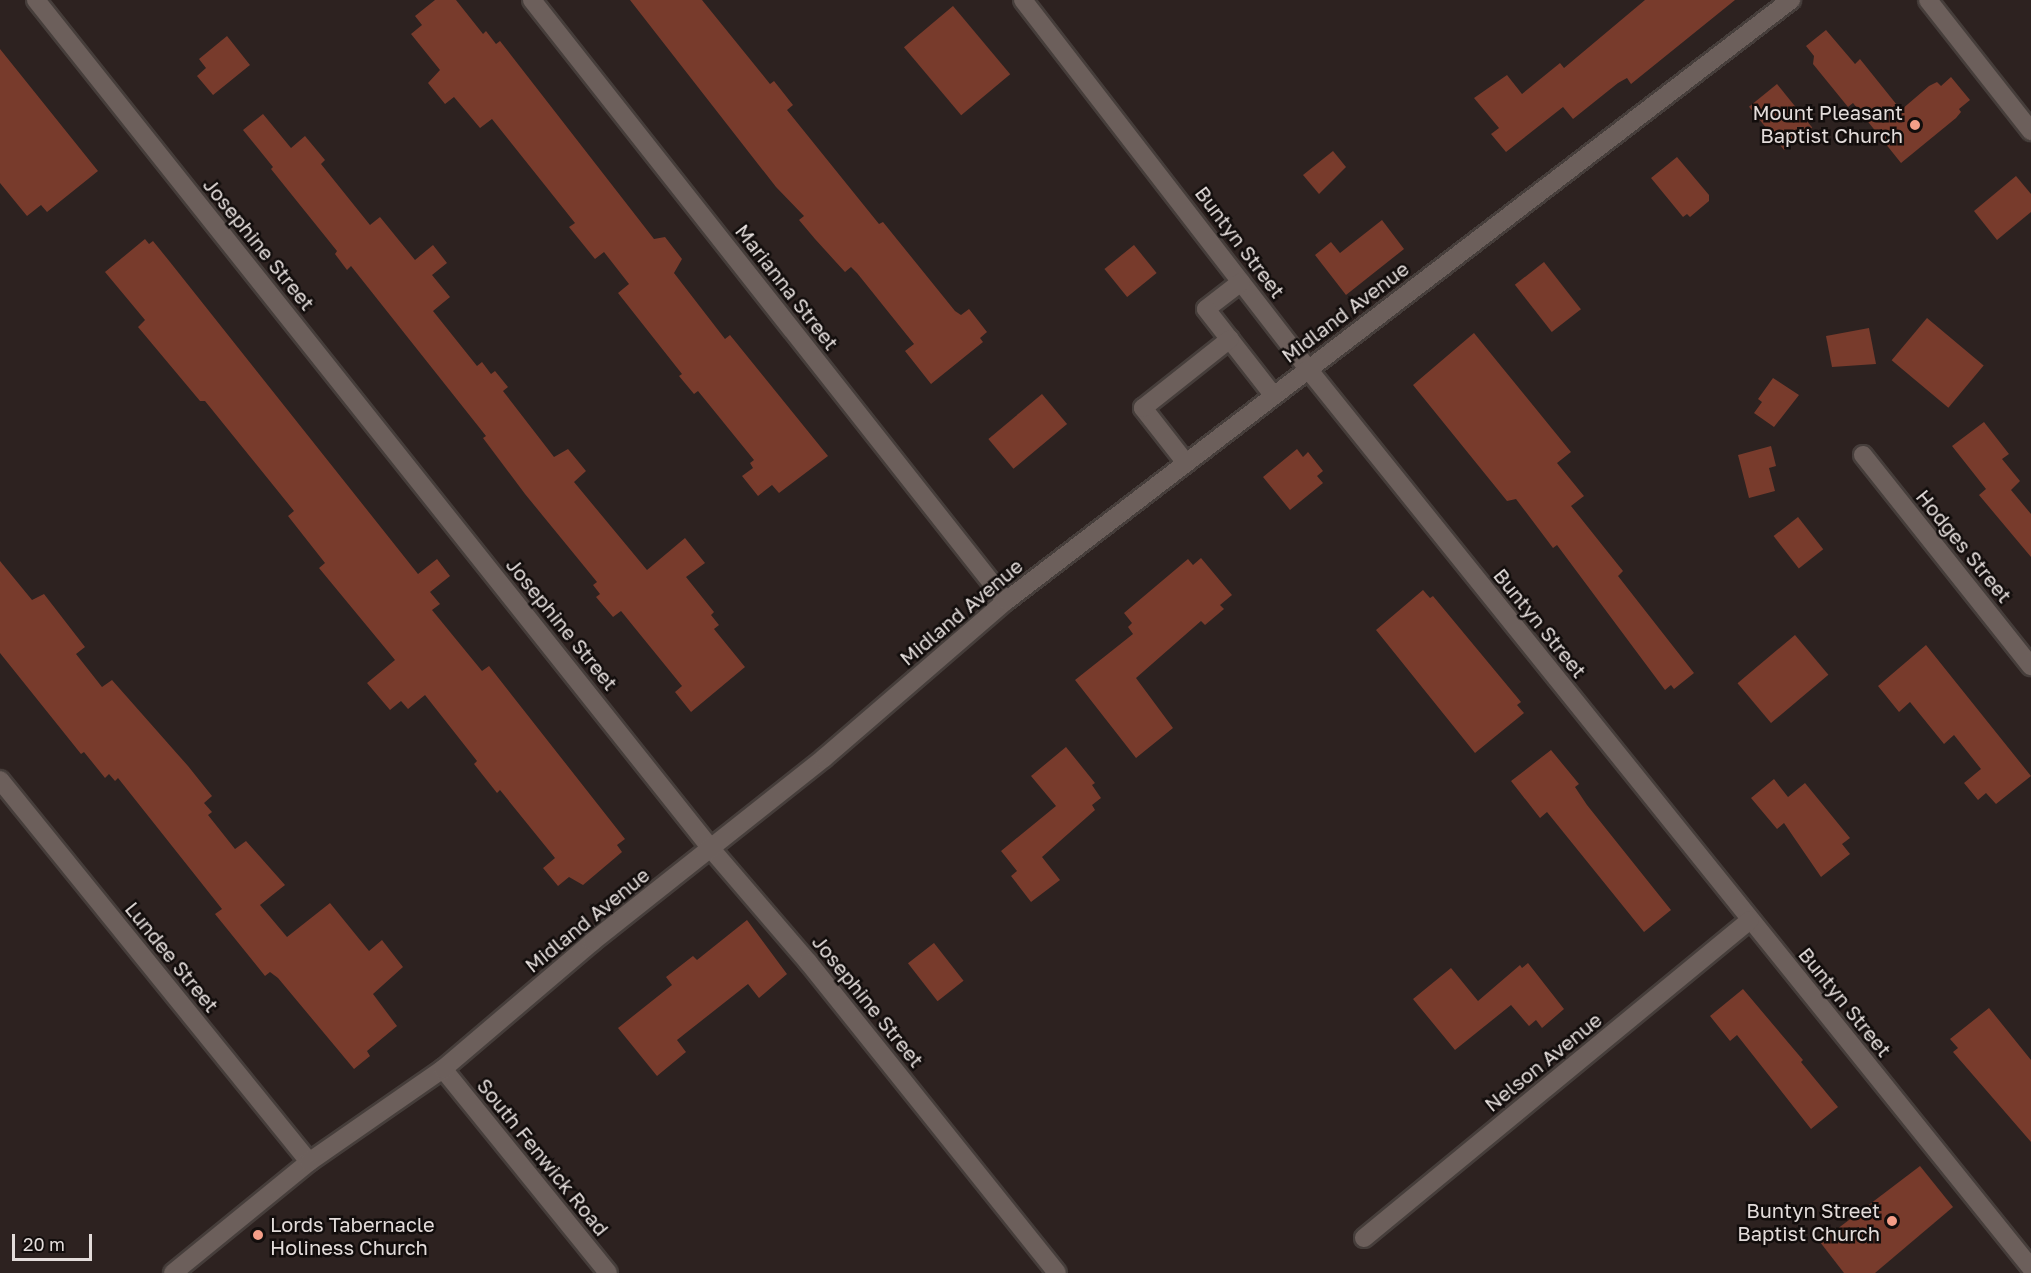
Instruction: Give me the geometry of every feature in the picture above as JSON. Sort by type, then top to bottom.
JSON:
[{"type":"street","name":"Josephine Street","points":[[36,0],[712,850],[808,962],[1057,1273]]},
{"type":"street","name":"Marianna Street","points":[[532,0],[1006,601]]},
{"type":"street","name":"Buntyn Street","points":[[1023,0],[1308,369],[2031,1268]]},
{"type":"street","name":"Midland Avenue","points":[[173,1273],[309,1162],[443,1068],[592,942],[712,850],[1006,601],[1791,0]]},
{"type":"street","points":[[1928,0],[2031,131]]},
{"type":"street","points":[[1241,282],[1206,309],[1274,396]]},
{"type":"street","points":[[1186,463],[1143,408],[1230,339]]},
{"type":"street","name":"Hodges Street","points":[[1863,455],[2031,666]]},
{"type":"street","name":"Lundee Street","points":[[0,780],[309,1162]]},
{"type":"street","name":"Nelson Avenue","points":[[1364,1238],[1750,920]]},
{"type":"street","name":"South Fenwick Road","points":[[443,1068],[608,1273]]},
{"type":"building","points":[[435,0],[456,0],[483,34],[486,31],[496,44],[500,41],[654,239],[665,237],[682,259],[674,273],[725,339],[730,335],[828,456],[779,493],[772,485],[758,496],[742,476],[753,468],[750,463],[754,460],[698,391],[694,394],[679,376],[682,374],[618,293],[629,284],[604,252],[595,259],[569,227],[575,223],[492,119],[480,128],[454,97],[445,104],[428,83],[440,70],[411,34],[422,25],[415,16]]},
{"type":"building","points":[[630,0],[702,0],[770,84],[774,81],[793,105],[787,110],[879,224],[883,222],[955,311],[961,315],[969,309],[987,332],[980,338],[983,342],[931,384],[905,351],[914,344],[857,273],[851,267],[845,272],[799,220],[804,216],[776,187]]},
{"type":"building","points":[[1645,0],[1735,0],[1631,84],[1627,78],[1618,83],[1573,119],[1563,107],[1506,152],[1491,134],[1499,128],[1474,98],[1507,75],[1522,94],[1560,63],[1564,68]]},
{"type":"building","points":[[953,6],[1010,74],[961,115],[904,47]]},
{"type":"building","points":[[1826,30],[1855,64],[1860,59],[1901,110],[1929,86],[1937,82],[1941,86],[1951,77],[1970,100],[1959,109],[1961,112],[1956,118],[1901,163],[1853,103],[1848,107],[1813,64],[1814,56],[1806,46]]},
{"type":"building","points":[[227,36],[250,65],[213,95],[197,76],[206,68],[199,59]]},
{"type":"building","points":[[0,49],[98,171],[47,212],[41,205],[27,216],[0,183]]},
{"type":"building","points":[[1777,84],[1812,128],[1784,150],[1749,107]]},
{"type":"building","points":[[263,114],[291,148],[305,136],[325,160],[321,164],[370,225],[380,217],[415,260],[433,245],[447,263],[432,275],[450,297],[433,311],[477,366],[482,362],[491,374],[495,371],[508,387],[503,391],[554,457],[568,449],[586,471],[574,482],[647,570],[685,538],[705,563],[686,577],[714,612],[711,615],[719,625],[714,629],[745,667],[691,712],[675,692],[682,686],[621,611],[613,617],[596,597],[600,594],[593,585],[597,582],[525,494],[483,438],[486,436],[351,266],[347,270],[335,254],[337,251],[271,169],[273,167],[243,130]]},
{"type":"building","points":[[1333,151],[1346,167],[1319,194],[1303,175]]},
{"type":"building","points":[[1677,157],[1709,195],[1709,201],[1690,217],[1687,214],[1683,217],[1651,178]]},
{"type":"building","points":[[2016,176],[2031,194],[2031,212],[1997,240],[1974,211]]},
{"type":"building","points":[[1382,220],[1404,249],[1346,295],[1315,255],[1331,242],[1340,253]]},
{"type":"building","points":[[145,239],[149,244],[153,241],[418,574],[437,559],[450,576],[430,592],[440,604],[432,610],[482,671],[489,666],[625,839],[617,845],[622,852],[583,885],[569,877],[558,886],[543,868],[555,858],[500,790],[497,793],[474,764],[477,761],[425,695],[408,709],[401,701],[390,710],[367,683],[395,660],[319,568],[325,563],[288,516],[294,511],[205,401],[200,401],[138,327],[145,320],[105,272]]},
{"type":"building","points":[[1134,245],[1157,273],[1127,297],[1104,269]]},
{"type":"building","points":[[1544,262],[1581,309],[1552,332],[1515,285]]},
{"type":"building","points":[[1927,318],[1984,366],[1948,408],[1892,360]]},
{"type":"building","points":[[1869,328],[1876,364],[1832,367],[1826,336]]},
{"type":"building","points":[[1474,333],[1571,452],[1557,463],[1584,496],[1571,506],[1623,571],[1618,576],[1694,673],[1674,689],[1671,685],[1665,690],[1557,545],[1553,548],[1516,499],[1507,501],[1413,385]]},
{"type":"building","points":[[1773,378],[1799,395],[1774,427],[1754,413],[1762,402],[1758,399]]},
{"type":"building","points":[[1042,394],[1067,424],[1013,469],[988,439]]},
{"type":"building","points":[[1984,422],[2009,454],[2002,459],[2020,481],[2011,490],[2031,514],[2031,557],[1979,495],[1986,489],[1952,446]]},
{"type":"building","points":[[1771,446],[1776,466],[1769,468],[1775,491],[1749,498],[1738,455]]},
{"type":"building","points":[[1297,449],[1303,457],[1308,452],[1323,471],[1317,476],[1323,483],[1290,510],[1263,477]]},
{"type":"building","points":[[1798,517],[1823,549],[1799,568],[1774,536]]},
{"type":"building","points":[[1201,558],[1232,595],[1220,605],[1224,609],[1205,625],[1201,621],[1136,678],[1173,728],[1136,758],[1075,680],[1133,634],[1128,627],[1132,623],[1124,613],[1188,559],[1193,565]]},
{"type":"building","points":[[0,561],[32,600],[44,594],[85,647],[76,654],[102,687],[112,680],[188,766],[212,796],[204,803],[212,812],[208,815],[235,849],[246,841],[285,885],[260,905],[287,937],[330,903],[369,951],[382,940],[403,967],[373,994],[397,1026],[367,1051],[370,1056],[354,1069],[278,978],[270,972],[265,976],[215,914],[222,909],[118,778],[115,781],[109,774],[105,778],[84,752],[81,754],[0,653]]},
{"type":"building","points":[[1423,590],[1430,598],[1433,596],[1521,702],[1517,705],[1524,713],[1475,753],[1376,630]]},
{"type":"building","points":[[1795,635],[1828,675],[1771,723],[1738,683]]},
{"type":"building","points":[[1926,645],[2031,776],[1996,804],[1986,793],[1978,800],[1964,783],[1981,769],[1954,735],[1944,744],[1910,702],[1899,712],[1878,686]]},
{"type":"building","points":[[1066,747],[1095,783],[1092,785],[1101,798],[1092,805],[1095,810],[1042,857],[1060,880],[1031,902],[1011,876],[1017,871],[1001,851],[1056,806],[1031,776]]},
{"type":"building","points":[[1551,750],[1579,784],[1575,787],[1587,805],[1671,910],[1644,932],[1547,812],[1540,818],[1511,781]]},
{"type":"building","points":[[1774,779],[1788,797],[1805,783],[1850,838],[1842,844],[1850,854],[1821,877],[1784,823],[1777,829],[1751,798]]},
{"type":"building","points":[[747,920],[787,974],[759,998],[748,984],[677,1040],[686,1052],[657,1076],[618,1028],[672,985],[666,977],[693,956],[697,960]]},
{"type":"building","points":[[934,943],[964,981],[938,1001],[908,963]]},
{"type":"building","points":[[1528,963],[1564,1009],[1542,1028],[1536,1020],[1529,1026],[1511,1005],[1455,1050],[1413,999],[1451,968],[1478,1001],[1520,965],[1522,968]]},
{"type":"building","points":[[1743,989],[1803,1060],[1801,1062],[1838,1107],[1811,1129],[1737,1035],[1730,1041],[1710,1016]]},
{"type":"building","points":[[1989,1008],[2031,1060],[2031,1142],[1953,1052],[1958,1048],[1950,1039]]},
{"type":"building","name":"Buntyn Street Baptist Church","points":[[1920,1166],[1953,1207],[1875,1273],[1844,1273],[1820,1242]]},
{"type":"place","name":"Mount Pleasant Baptist Church","points":[[1915,125]]},
{"type":"place","name":"Buntyn Street Baptist Church","points":[[1892,1221]]},
{"type":"place","name":"Lords Tabernacle Holiness Church","points":[[258,1235]]}]
